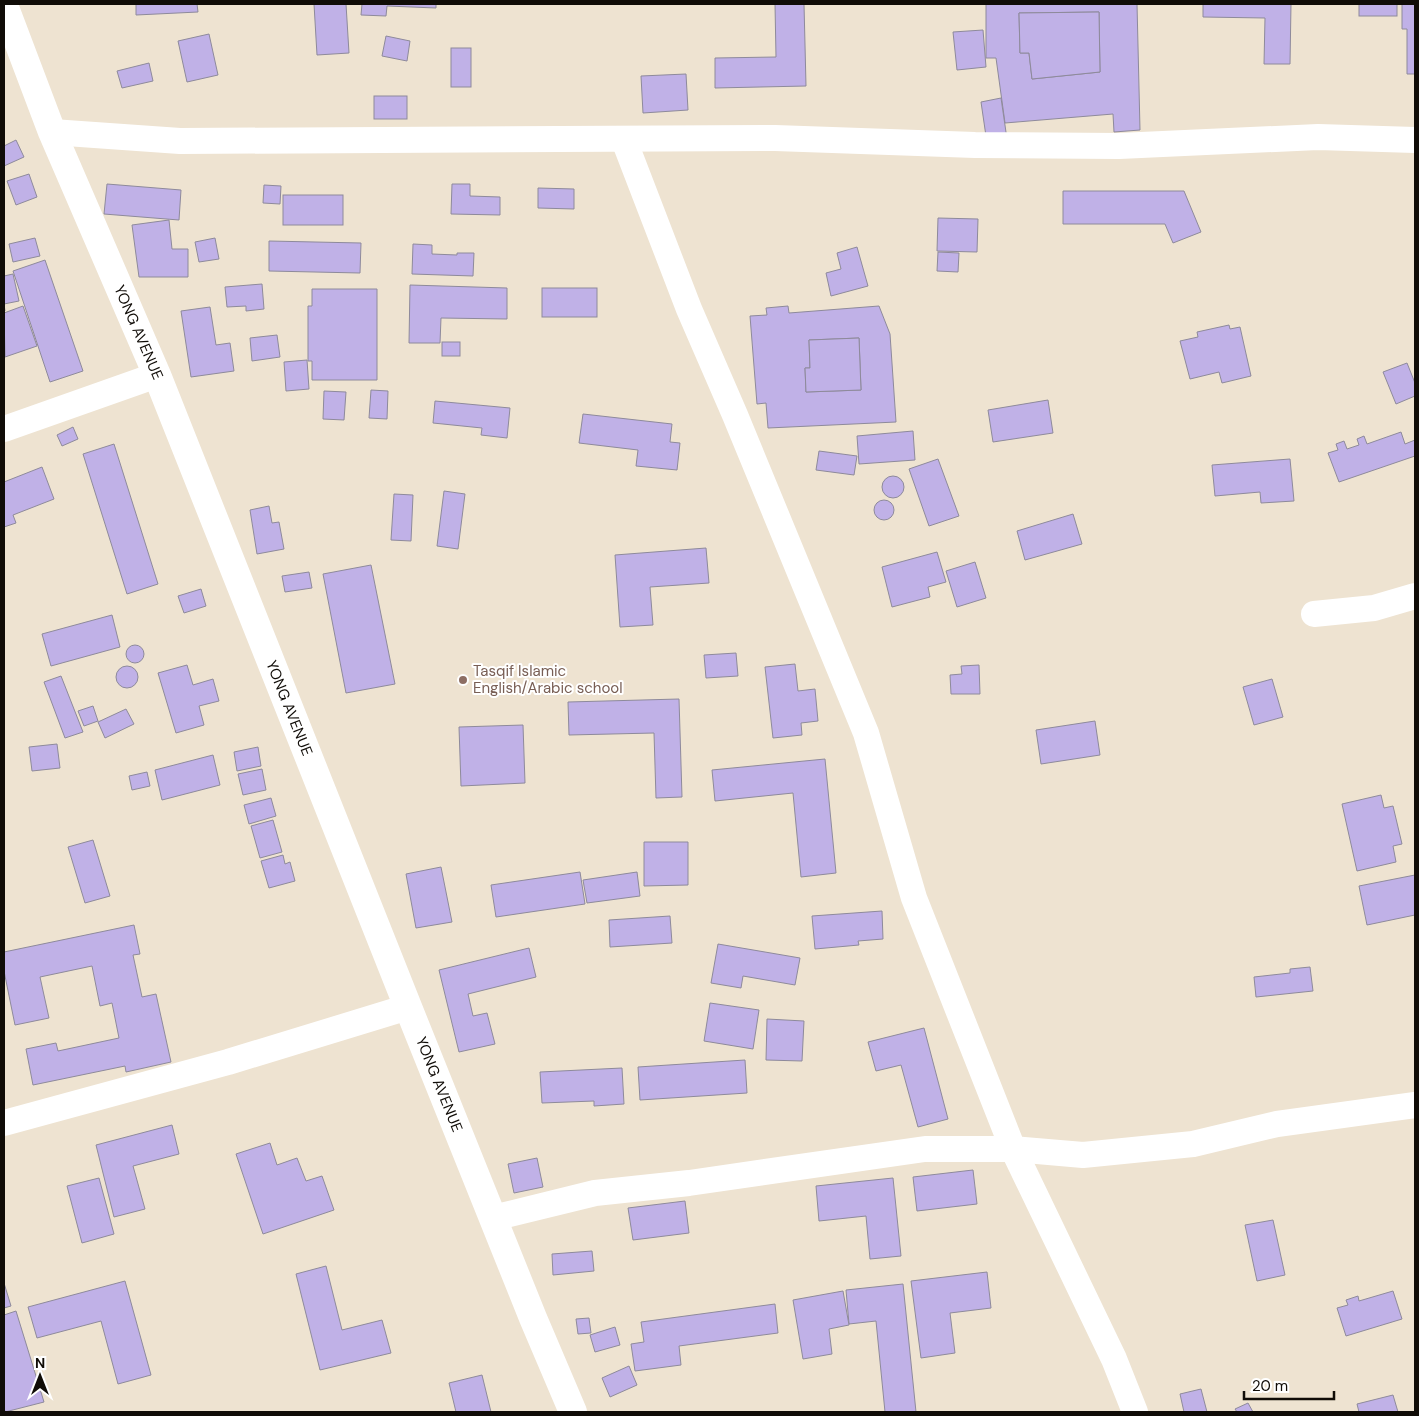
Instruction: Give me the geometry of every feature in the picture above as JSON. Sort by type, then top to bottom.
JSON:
[{"type":"street","name":"YONG AVENUE","points":[[4,5],[52,132],[157,375],[408,1007],[574,1412]]},
{"type":"street","points":[[52,132],[180,141],[774,138],[975,145],[1119,146],[1318,137],[1415,140]]},
{"type":"street","points":[[624,140],[689,309],[735,415],[866,733],[914,898],[1013,1149],[1114,1359],[1135,1412]]},
{"type":"street","points":[[4,429],[157,375]]},
{"type":"street","points":[[1314,614],[1414,603]]},
{"type":"street","points":[[4,1123],[228,1062],[408,1007]]},
{"type":"street","points":[[493,1218],[595,1193],[689,1183],[925,1149],[1013,1149],[1083,1155],[1192,1144],[1277,1124],[1415,1105]]},
{"type":"building","points":[[136,4],[197,4],[198,12],[136,15]]},
{"type":"building","points":[[314,4],[346,4],[349,53],[317,55]]},
{"type":"building","points":[[362,4],[436,4],[436,8],[387,6],[386,16],[361,15]]},
{"type":"building","points":[[775,4],[804,4],[806,86],[715,88],[715,58],[776,57]]},
{"type":"building","points":[[986,4],[1137,4],[1140,130],[1114,132],[1113,114],[1005,123],[996,58],[986,58]],"holes":[[[1099,12],[1100,72],[1032,79],[1029,53],[1020,53],[1019,13]]]},
{"type":"building","points":[[1203,4],[1291,4],[1290,64],[1264,64],[1265,18],[1203,17]]},
{"type":"building","points":[[1359,4],[1397,4],[1397,16],[1359,16]]},
{"type":"building","points":[[1402,4],[1415,4],[1415,74],[1407,74],[1407,29],[1402,29]]},
{"type":"building","points":[[1099,12],[1100,72],[1032,79],[1029,53],[1020,53],[1019,13]]},
{"type":"building","points":[[983,30],[986,67],[957,70],[953,32]]},
{"type":"building","points":[[209,34],[218,75],[187,82],[178,41]]},
{"type":"building","points":[[386,36],[410,41],[407,61],[382,56]]},
{"type":"building","points":[[451,48],[471,48],[471,87],[451,87]]},
{"type":"building","points":[[149,63],[153,81],[122,88],[117,71]]},
{"type":"building","points":[[686,74],[688,110],[643,113],[641,76]]},
{"type":"building","points":[[374,96],[407,96],[407,119],[374,119]]},
{"type":"building","points":[[1001,98],[1007,139],[987,143],[981,102]]},
{"type":"building","points":[[16,140],[24,157],[4,166],[4,146]]},
{"type":"building","points":[[29,174],[37,197],[16,205],[7,181]]},
{"type":"building","points":[[107,184],[181,190],[179,220],[104,214]]},
{"type":"building","points":[[452,184],[470,184],[470,196],[500,197],[500,215],[451,214]]},
{"type":"building","points":[[264,185],[281,186],[280,204],[263,203]]},
{"type":"building","points":[[538,188],[574,189],[574,209],[538,208]]},
{"type":"building","points":[[1063,191],[1184,191],[1201,232],[1173,243],[1165,224],[1063,224]]},
{"type":"building","points":[[283,195],[343,195],[343,225],[283,225]]},
{"type":"building","points":[[938,218],[978,219],[977,252],[937,251]]},
{"type":"building","points":[[169,220],[172,249],[188,249],[188,277],[139,277],[132,225]]},
{"type":"building","points":[[35,238],[40,256],[13,262],[9,244]]},
{"type":"building","points":[[215,238],[219,259],[199,262],[195,242]]},
{"type":"building","points":[[269,241],[361,243],[360,273],[269,271]]},
{"type":"building","points":[[413,244],[432,245],[432,254],[457,255],[457,253],[474,253],[473,276],[412,274]]},
{"type":"building","points":[[857,247],[868,286],[831,296],[826,273],[841,269],[837,253]]},
{"type":"building","points":[[938,252],[959,253],[958,272],[937,271]]},
{"type":"building","points":[[45,260],[83,371],[50,382],[13,271]]},
{"type":"building","points":[[13,274],[19,301],[4,304],[4,276]]},
{"type":"building","points":[[262,284],[264,309],[246,311],[246,306],[227,307],[225,287]]},
{"type":"building","points":[[410,285],[507,288],[507,319],[441,318],[440,343],[409,343]]},
{"type":"building","points":[[542,288],[597,288],[597,317],[542,317]]},
{"type":"building","points":[[312,289],[377,289],[377,380],[312,380],[312,361],[308,361],[308,306],[312,306]]},
{"type":"building","points":[[23,306],[37,346],[5,357],[4,313]]},
{"type":"building","points":[[788,306],[789,313],[879,306],[890,334],[896,422],[768,428],[766,403],[757,404],[750,316],[767,315],[766,308]],"holes":[[[859,338],[861,390],[806,392],[805,368],[810,368],[809,340]]]},
{"type":"building","points":[[210,307],[216,345],[230,343],[234,371],[191,377],[181,311]]},
{"type":"building","points":[[1229,325],[1230,329],[1240,327],[1251,376],[1222,383],[1219,372],[1190,379],[1180,341],[1198,337],[1197,332]]},
{"type":"building","points":[[277,335],[280,357],[252,361],[250,338]]},
{"type":"building","points":[[859,338],[861,390],[806,392],[805,368],[810,368],[809,340]]},
{"type":"building","points":[[442,342],[460,342],[460,356],[442,356]]},
{"type":"building","points":[[307,360],[309,389],[286,391],[284,362]]},
{"type":"building","points":[[1407,363],[1415,383],[1415,396],[1396,404],[1383,372]]},
{"type":"building","points":[[371,390],[388,391],[387,419],[369,418]]},
{"type":"building","points":[[324,391],[346,392],[344,420],[323,419]]},
{"type":"building","points":[[1048,400],[1053,433],[993,442],[988,410]]},
{"type":"building","points":[[435,401],[510,408],[507,438],[481,435],[482,428],[433,423]]},
{"type":"building","points":[[583,414],[672,424],[670,442],[680,443],[677,470],[636,466],[638,450],[579,443]]},
{"type":"building","points":[[73,427],[78,439],[62,446],[57,435]]},
{"type":"building","points":[[913,431],[915,460],[859,464],[857,436]]},
{"type":"building","points":[[1401,432],[1405,444],[1415,440],[1415,456],[1339,482],[1328,453],[1338,450],[1336,444],[1344,441],[1347,449],[1359,445],[1357,439],[1364,436],[1367,444]]},
{"type":"building","points":[[114,444],[158,584],[127,594],[83,454]]},
{"type":"building","points":[[819,451],[857,456],[854,475],[816,470]]},
{"type":"building","points":[[938,459],[959,516],[929,526],[909,469]]},
{"type":"building","points":[[1290,459],[1294,501],[1261,503],[1260,492],[1215,496],[1212,465]]},
{"type":"building","points":[[42,467],[54,499],[13,515],[16,523],[4,527],[4,482]]},
{"type":"building","points":[[893,476],[903,483],[904,487],[897,497],[893,498],[883,491],[882,487],[889,477]]},
{"type":"building","points":[[444,491],[465,494],[458,549],[437,546]]},
{"type":"building","points":[[394,494],[413,495],[411,541],[391,540]]},
{"type":"building","points":[[880,500],[888,500],[894,506],[894,514],[888,520],[880,520],[874,514],[874,506]]},
{"type":"building","points":[[269,506],[272,523],[279,522],[284,549],[257,554],[250,510]]},
{"type":"building","points":[[1073,514],[1082,544],[1025,560],[1017,531]]},
{"type":"building","points":[[706,548],[709,583],[650,587],[653,625],[620,627],[615,555]]},
{"type":"building","points":[[937,552],[946,582],[928,587],[930,597],[892,607],[882,567]]},
{"type":"building","points":[[975,562],[986,598],[957,607],[946,571]]},
{"type":"building","points":[[371,565],[395,684],[346,693],[323,574]]},
{"type":"building","points":[[309,572],[312,588],[285,592],[282,576]]},
{"type":"building","points":[[201,589],[206,606],[184,613],[178,596]]},
{"type":"building","points":[[112,615],[120,647],[51,666],[42,634]]},
{"type":"building","points":[[135,645],[141,648],[144,654],[141,660],[135,663],[129,660],[126,654],[129,648]]},
{"type":"building","points":[[736,653],[738,676],[706,678],[704,655]]},
{"type":"building","points":[[795,664],[798,691],[815,689],[818,721],[801,723],[802,735],[773,738],[765,667]]},
{"type":"building","points":[[187,665],[193,685],[213,679],[219,701],[199,706],[204,725],[176,733],[158,673]]},
{"type":"building","points":[[979,665],[980,694],[951,694],[950,675],[962,674],[961,666]]},
{"type":"building","points":[[127,666],[135,669],[138,677],[135,685],[127,688],[119,685],[116,677],[119,669]]},
{"type":"building","points":[[61,676],[83,732],[65,738],[44,682]]},
{"type":"building","points":[[1272,679],[1283,717],[1254,725],[1243,687]]},
{"type":"building","points":[[679,699],[682,797],[656,798],[654,733],[569,735],[568,702]]},
{"type":"building","points":[[93,706],[98,721],[84,726],[78,711]]},
{"type":"building","points":[[126,709],[134,724],[105,738],[98,722]]},
{"type":"building","points":[[1095,721],[1100,755],[1041,764],[1036,730]]},
{"type":"building","points":[[523,725],[525,783],[461,786],[459,727]]},
{"type":"building","points":[[57,744],[60,768],[32,771],[29,747]]},
{"type":"building","points":[[258,747],[261,766],[237,771],[234,752]]},
{"type":"building","points":[[213,755],[220,785],[162,800],[155,770]]},
{"type":"building","points":[[825,759],[836,873],[801,877],[793,793],[715,801],[712,770]]},
{"type":"building","points":[[262,769],[266,790],[243,795],[238,774]]},
{"type":"building","points":[[147,772],[150,786],[132,790],[129,776]]},
{"type":"building","points":[[1381,795],[1384,808],[1393,806],[1402,844],[1393,846],[1396,862],[1357,871],[1342,804]]},
{"type":"building","points":[[271,798],[276,816],[249,824],[244,805]]},
{"type":"building","points":[[273,820],[282,852],[260,858],[251,826]]},
{"type":"building","points":[[93,840],[110,896],[85,903],[68,847]]},
{"type":"building","points":[[644,842],[688,842],[688,885],[644,886]]},
{"type":"building","points":[[283,855],[285,864],[290,862],[295,881],[269,888],[261,861]]},
{"type":"building","points":[[441,867],[452,922],[416,928],[406,874]]},
{"type":"building","points":[[580,872],[585,904],[496,917],[491,885]]},
{"type":"building","points":[[637,872],[640,896],[587,903],[583,880]]},
{"type":"building","points":[[1415,875],[1415,915],[1367,925],[1359,886]]},
{"type":"building","points":[[882,911],[883,939],[858,941],[859,945],[815,949],[812,916]]},
{"type":"building","points":[[670,916],[672,943],[610,947],[609,920]]},
{"type":"building","points":[[134,925],[140,954],[133,955],[142,997],[156,994],[171,1062],[126,1072],[125,1066],[33,1085],[26,1049],[56,1043],[58,1051],[119,1038],[112,1003],[100,1006],[92,966],[40,977],[49,1018],[15,1025],[4,971],[4,952]]},
{"type":"building","points":[[718,944],[800,958],[795,985],[743,976],[741,988],[711,983]]},
{"type":"building","points":[[529,948],[536,977],[468,994],[473,1016],[487,1013],[495,1044],[459,1052],[439,970]]},
{"type":"building","points":[[1310,967],[1313,991],[1256,997],[1254,977],[1290,973],[1290,969]]},
{"type":"building","points":[[710,1003],[759,1010],[753,1049],[704,1041]]},
{"type":"building","points":[[767,1019],[804,1021],[802,1061],[766,1060]]},
{"type":"building","points":[[924,1028],[948,1119],[918,1127],[901,1065],[876,1071],[868,1042]]},
{"type":"building","points":[[745,1060],[747,1093],[640,1100],[638,1067]]},
{"type":"building","points":[[622,1068],[624,1104],[594,1106],[594,1101],[542,1103],[540,1072]]},
{"type":"building","points":[[172,1125],[179,1154],[133,1166],[145,1209],[114,1217],[96,1145]]},
{"type":"building","points":[[270,1143],[277,1165],[297,1158],[306,1181],[322,1176],[334,1210],[263,1234],[236,1154]]},
{"type":"building","points":[[537,1158],[543,1187],[514,1193],[508,1164]]},
{"type":"building","points":[[973,1170],[977,1204],[917,1211],[913,1177]]},
{"type":"building","points":[[99,1178],[114,1234],[82,1243],[67,1186]]},
{"type":"building","points":[[893,1178],[901,1256],[870,1259],[866,1216],[819,1221],[816,1186]]},
{"type":"building","points":[[685,1201],[689,1233],[633,1240],[628,1208]]},
{"type":"building","points":[[1273,1220],[1285,1275],[1257,1281],[1245,1225]]},
{"type":"building","points":[[592,1251],[594,1271],[553,1275],[552,1254]]},
{"type":"building","points":[[326,1266],[342,1330],[382,1320],[391,1353],[320,1370],[296,1274]]},
{"type":"building","points":[[987,1272],[991,1308],[950,1313],[955,1353],[921,1358],[911,1281]]},
{"type":"building","points":[[125,1281],[151,1375],[118,1384],[101,1321],[37,1338],[28,1307]]},
{"type":"building","points":[[4,1283],[11,1306],[4,1308]]},
{"type":"building","points":[[903,1284],[916,1412],[885,1412],[876,1321],[849,1324],[846,1290]]},
{"type":"building","points":[[843,1291],[849,1325],[829,1329],[832,1354],[803,1359],[793,1300]]},
{"type":"building","points":[[1393,1291],[1402,1319],[1346,1336],[1337,1308],[1348,1305],[1346,1300],[1358,1296],[1359,1301]]},
{"type":"building","points":[[775,1304],[778,1333],[679,1346],[681,1365],[635,1371],[631,1344],[644,1342],[641,1322]]},
{"type":"building","points":[[16,1311],[44,1402],[5,1412],[4,1315]]},
{"type":"building","points":[[589,1318],[591,1333],[578,1334],[576,1319]]},
{"type":"building","points":[[615,1327],[620,1345],[595,1352],[590,1335]]},
{"type":"building","points":[[629,1366],[637,1385],[610,1397],[602,1378]]},
{"type":"building","points":[[482,1375],[491,1412],[456,1412],[449,1383]]},
{"type":"building","points":[[1201,1389],[1207,1412],[1184,1412],[1180,1394]]},
{"type":"building","points":[[1393,1395],[1398,1412],[1359,1412],[1357,1404]]},
{"type":"building","points":[[1248,1403],[1253,1412],[1237,1412],[1235,1409]]},
{"type":"place","name":"Tasqif Islamic English/Arabic school","points":[[463,680]]}]
